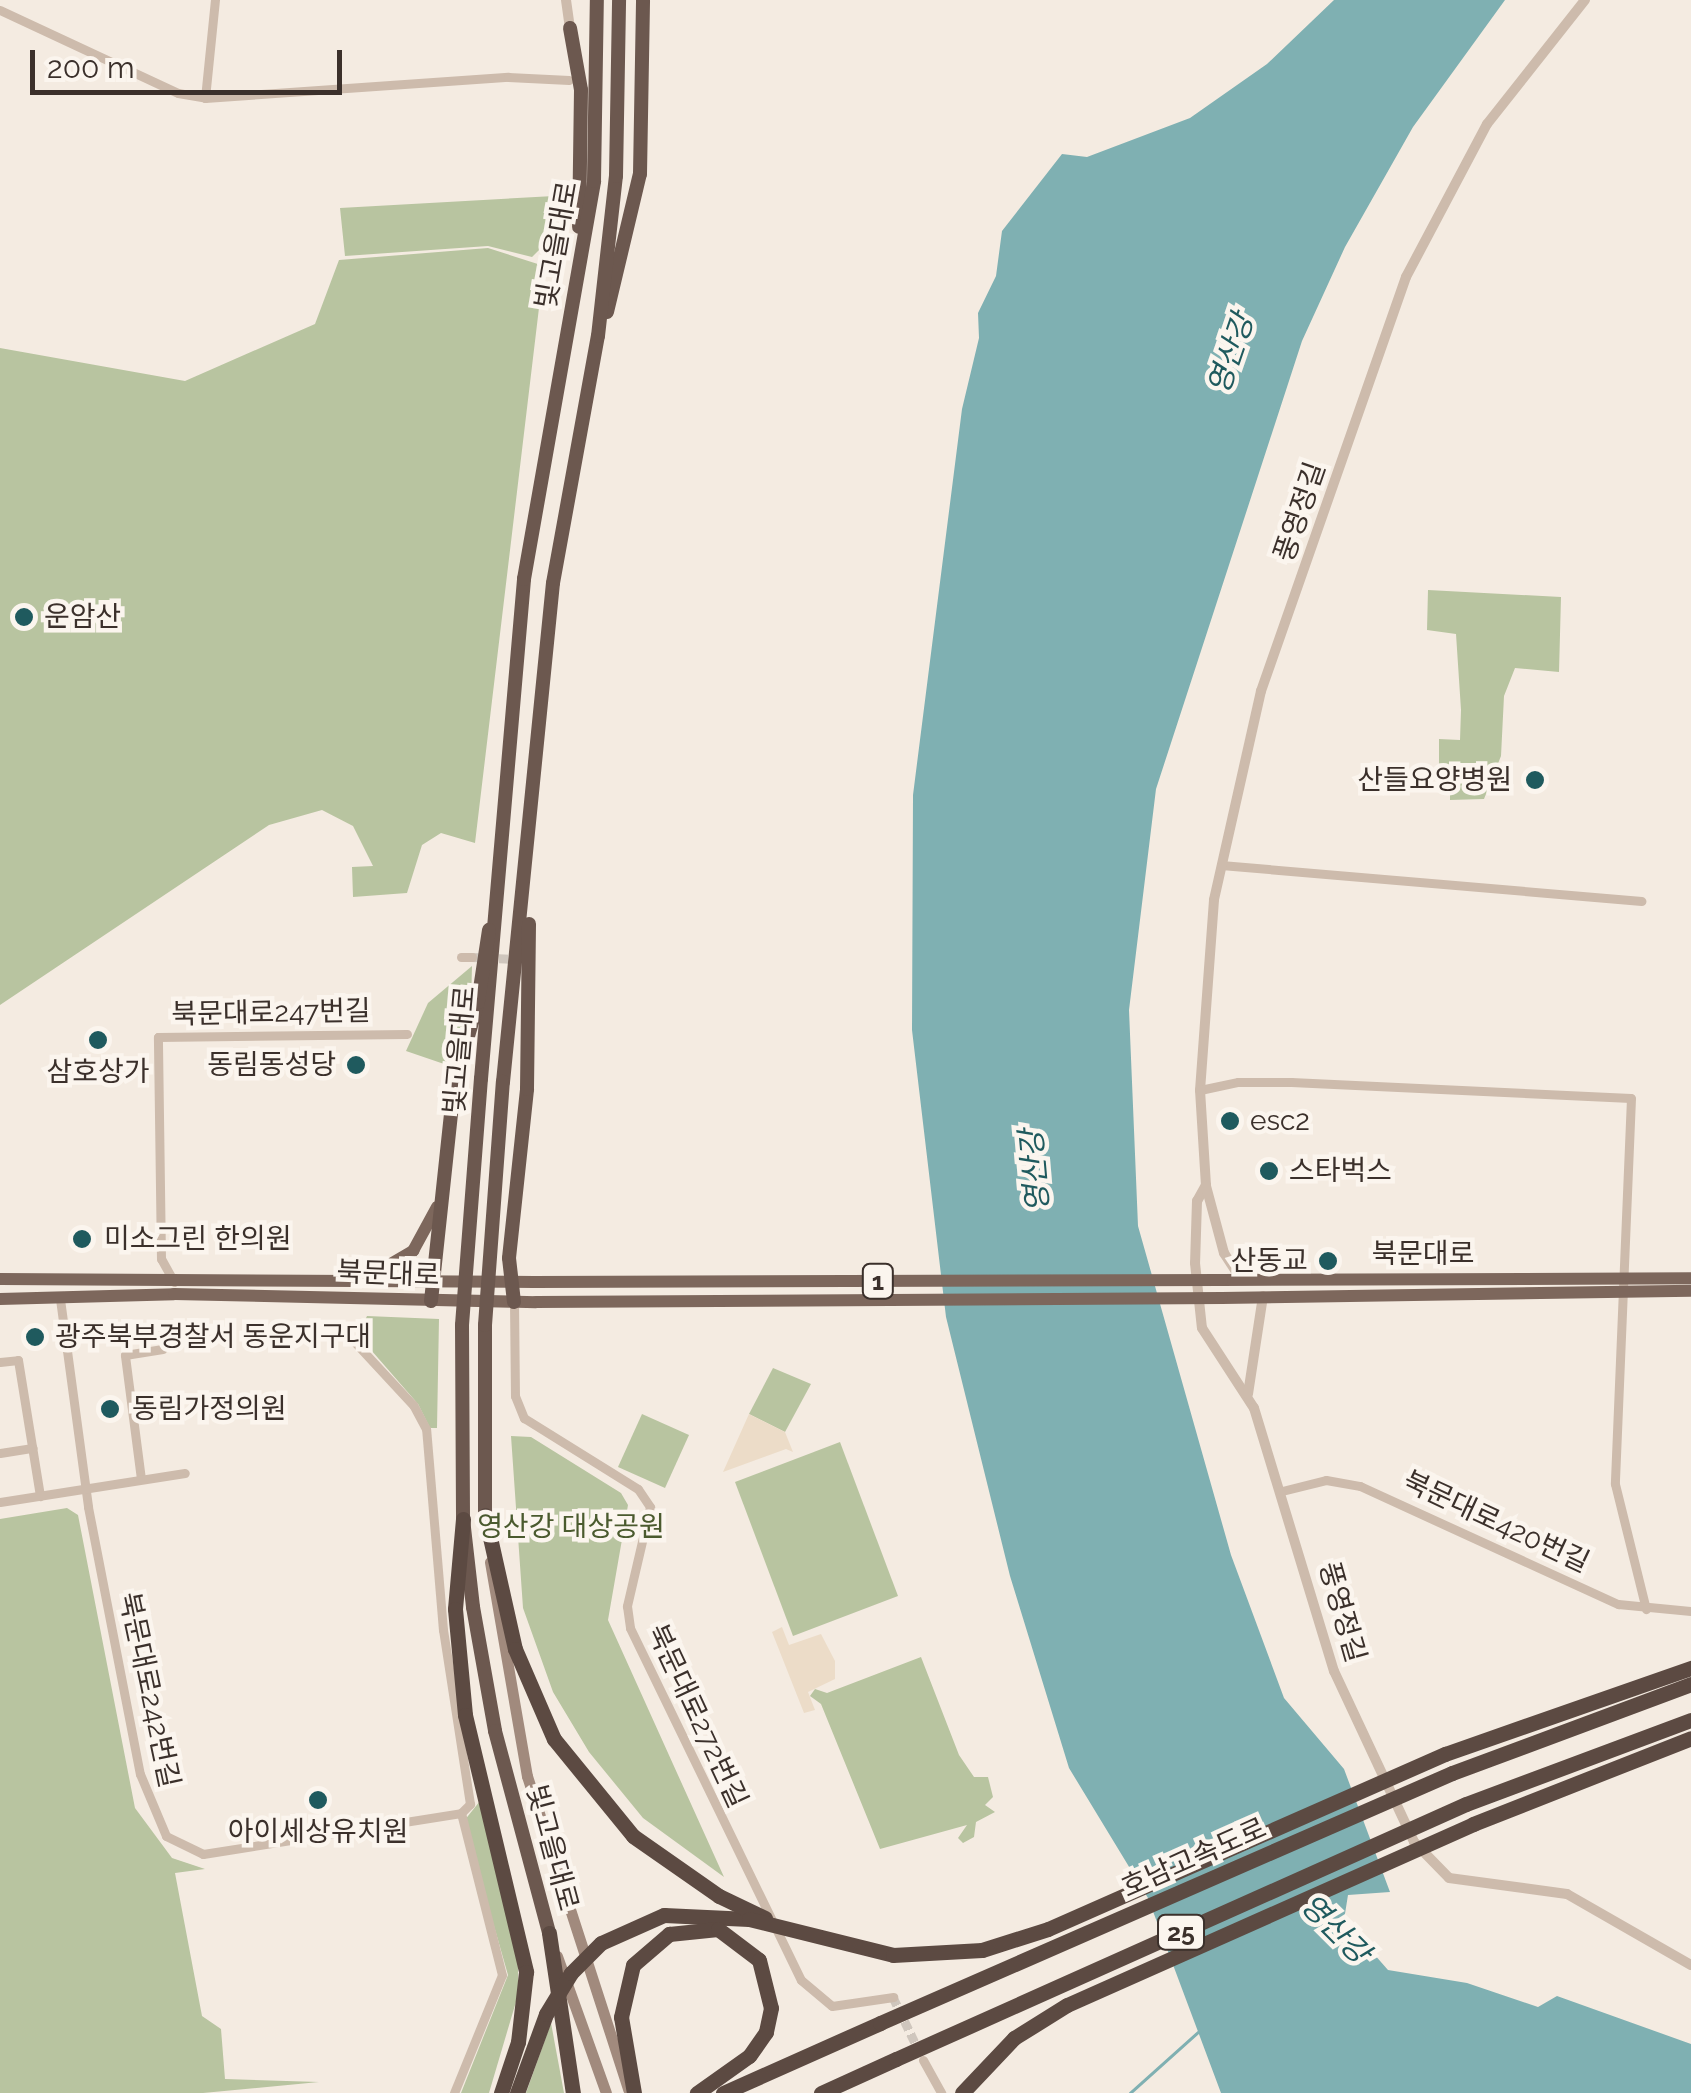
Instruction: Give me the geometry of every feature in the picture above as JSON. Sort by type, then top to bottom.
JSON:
[{"type":"highway","name":"빛고을대로","points":[[549,1933],[495,1730],[463,1518],[462,1325],[501,881],[508,723],[524,579],[594,181],[597,0]]},
{"type":"highway","name":"빛고을대로","points":[[485,1515],[484,1325],[503,1082],[528,883],[554,584],[598,336],[616,176],[619,0]]},
{"type":"highway","points":[[598,336],[640,174],[643,0]]},
{"type":"highway","points":[[570,28],[581,90],[578,272]]},
{"type":"highway","points":[[431,1301],[437,1207],[454,1084],[478,1002],[501,881]]},
{"type":"highway","points":[[514,1302],[512,1280],[528,1089],[528,883]]},
{"type":"highway","points":[[485,1515],[515,1650],[554,1740],[633,1836],[719,1896],[787,1928]]},
{"type":"highway","points":[[463,1518],[455,1609],[465,1714],[526,1972],[518,2042],[501,2093]]},
{"type":"highway","points":[[516,2093],[546,2014],[571,1972],[602,1943],[664,1914],[749,1920],[893,1955],[946,1955],[1016,1941],[1445,1754],[1691,1668]]},
{"type":"highway","name":"호남고속도로","points":[[723,2093],[1452,1773],[1691,1684]]},
{"type":"highway","name":"25","points":[[821,2093],[1466,1804],[1691,1720]]},
{"type":"highway","points":[[962,2093],[1014,2038],[1066,2005],[1473,1824],[1691,1738]]},
{"type":"highway","points":[[631,2093],[622,2017],[633,1965],[669,1934],[718,1929],[759,1960],[771,2008],[766,2032],[748,2056],[697,2093]]},
{"type":"highway","points":[[549,1933],[574,2093]]},
{"type":"main road","points":[[363,1278],[413,1250],[437,1207]]},
{"type":"main road","name":"북문대로","points":[[0,1279],[175,1275],[534,1282],[1241,1280],[1622,1284],[1691,1291]]},
{"type":"main road","name":"북문대로","points":[[0,1300],[174,1294],[514,1302],[1222,1298],[1622,1284],[1691,1278]]},
{"type":"main road","name":"빛고을대로","points":[[485,1515],[498,1634],[527,1776],[631,2093]]},
{"type":"main road","name":"빛고을대로","points":[[549,1933],[606,2093]]},
{"type":"street","points":[[205,98],[215,0]]},
{"type":"street","points":[[566,0],[570,28]]},
{"type":"street","name":"풍영정길","points":[[1585,0],[1487,124],[1406,278],[1262,691],[1220,865],[1200,1090],[1206,1185],[1196,1222],[1200,1317],[1219,1363],[1248,1394],[1282,1491],[1334,1671],[1429,1864],[1470,1883],[1567,1894],[1691,1966]]},
{"type":"street","points":[[0,10],[178,92],[205,98],[508,77],[570,80]]},
{"type":"street","points":[[1220,865],[1641,901]]},
{"type":"street","name":"북문대로247번길","points":[[174,1294],[175,1275],[162,1259],[158,1037],[406,1034]]},
{"type":"street","points":[[1200,1090],[1238,1082],[1291,1082],[1631,1098],[1616,1499],[1646,1609]]},
{"type":"street","points":[[1206,1185],[1224,1254],[1241,1280]]},
{"type":"street","points":[[1248,1394],[1264,1296]]},
{"type":"street","name":"북문대로242번길","points":[[60,1299],[86,1488],[140,1774],[166,1836],[203,1854],[225,1854],[460,1813]]},
{"type":"street","name":"북문대로272번길","points":[[514,1302],[518,1408],[638,1489],[650,1506],[627,1606],[630,1628],[802,1980],[832,2006],[893,1997]]},
{"type":"street","points":[[352,1338],[413,1404],[426,1430],[442,1630],[470,1788],[470,1804],[460,1813],[502,1975],[454,2093]]},
{"type":"street","points":[[142,1479],[125,1355],[163,1350]]},
{"type":"street","points":[[0,1362],[18,1360],[40,1496]]},
{"type":"street","points":[[0,1453],[33,1448]]},
{"type":"street","points":[[0,1502],[185,1472]]},
{"type":"street","name":"북문대로420번길","points":[[1282,1491],[1326,1480],[1360,1486],[1618,1604],[1691,1611]]},
{"type":"street","points":[[923,2060],[940,2093]]},
{"type":"green space","points":[[554,196],[558,248],[542,247],[532,257],[488,246],[345,256],[340,208]]},
{"type":"green space","points":[[488,248],[544,266],[475,843],[441,833],[422,845],[407,893],[353,897],[352,867],[373,866],[353,826],[322,810],[269,825],[0,1005],[0,348],[185,381],[315,324],[339,260]]},
{"type":"green space","points":[[1428,590],[1561,597],[1559,672],[1515,668],[1504,696],[1501,756],[1484,799],[1450,800],[1450,776],[1439,763],[1439,739],[1460,740],[1461,710],[1456,634],[1427,630]]},
{"type":"green space","points":[[472,966],[471,1004],[447,1065],[406,1051],[428,1003]]},
{"type":"green space","points":[[367,1316],[439,1319],[437,1428],[430,1428],[418,1404],[358,1335]]},
{"type":"green space","points":[[773,1368],[811,1384],[785,1432],[749,1414]]},
{"type":"green space","points":[[642,1414],[689,1435],[665,1488],[618,1467]]},
{"type":"green space","name":"영산강 대상공원","points":[[511,1436],[531,1437],[621,1493],[628,1505],[608,1620],[724,1877],[643,1818],[589,1752],[553,1692],[523,1608]]},
{"type":"green space","points":[[840,1442],[898,1596],[793,1636],[735,1482]]},
{"type":"green space","points":[[67,1508],[78,1515],[135,1808],[172,1858],[205,1869],[175,1873],[202,2016],[221,2029],[225,2079],[319,2082],[203,2093],[0,2093],[0,1519]]},
{"type":"green space","points":[[921,1657],[959,1755],[974,1777],[988,1777],[993,1797],[985,1805],[995,1812],[976,1822],[974,1837],[963,1843],[958,1838],[967,1825],[880,1849],[821,1704],[810,1696],[815,1689],[827,1693]]},
{"type":"green space","points":[[480,1801],[518,1963],[518,1995],[489,2093],[461,2093],[508,1975],[464,1821]]},
{"type":"green space","points":[[551,2023],[564,2093],[526,2093]]},
{"type":"shaded area","points":[[749,1414],[785,1432],[793,1452],[786,1449],[723,1472]]},
{"type":"shaded area","points":[[782,1627],[789,1645],[821,1634],[835,1661],[835,1679],[808,1692],[815,1710],[804,1713],[772,1632]]},
{"type":"water","name":"영산강","points":[[1334,0],[1505,0],[1413,127],[1345,247],[1302,341],[1156,789],[1129,1010],[1138,1226],[1231,1555],[1284,1698],[1344,1769],[1390,1892],[1348,1895],[1344,1920],[1388,1970],[1467,1983],[1538,2007],[1557,1996],[1691,2044],[1691,2093],[1221,2093],[1148,1898],[1069,1768],[1010,1576],[946,1317],[912,1030],[913,795],[962,409],[979,338],[978,313],[996,276],[1002,231],[1062,154],[1087,157],[1190,118],[1267,64]]},
{"type":"waterway","points":[[1130,2093],[1198,2032]]},
{"type":"tunnel","points":[[472,957],[537,960]]},
{"type":"tunnel","points":[[893,1997],[920,2053]]},
{"type":"place","name":"운암산","points":[[24,617]]},
{"type":"place","name":"산들요양병원","points":[[1535,780]]},
{"type":"place","name":"삼호상가","points":[[98,1040]]},
{"type":"place","name":"동림동성당","points":[[356,1065]]},
{"type":"place","name":"esc2","points":[[1230,1121]]},
{"type":"place","name":"스타벅스","points":[[1269,1171]]},
{"type":"place","name":"미소그린 한의원","points":[[82,1239]]},
{"type":"place","name":"산동교","points":[[1328,1261]]},
{"type":"place","name":"광주북부경찰서 동운지구대","points":[[35,1337]]},
{"type":"place","name":"동림가정의원","points":[[110,1409]]},
{"type":"place","name":"아이세상유치원","points":[[318,1800]]}]
